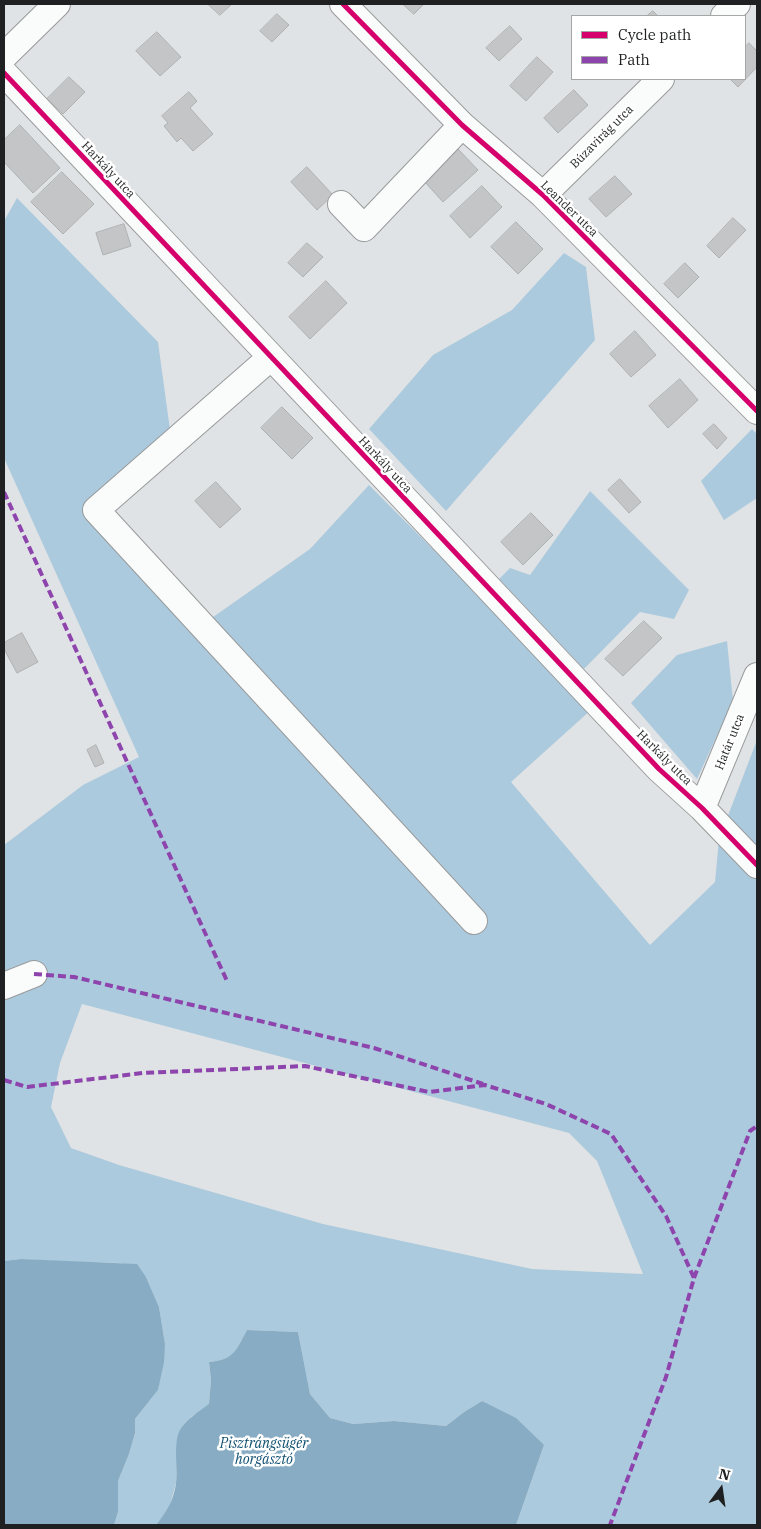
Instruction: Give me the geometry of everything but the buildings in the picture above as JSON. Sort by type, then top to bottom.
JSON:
[{"type":"street","points":[[4,56],[57,4]]},
{"type":"street","name":"Leander utca","points":[[342,4],[462,125],[543,195],[757,411]]},
{"type":"street","points":[[725,15],[737,4]]},
{"type":"street","name":"Harkály utca","points":[[4,73],[270,358],[659,769],[702,808],[757,865]]},
{"type":"street","name":"Búzavirág utca","points":[[543,195],[660,80]]},
{"type":"street","points":[[342,204],[364,228],[462,125]]},
{"type":"street","points":[[270,358],[96,510],[474,921]]},
{"type":"street","name":"Határ utca","points":[[702,808],[757,676]]},
{"type":"street","points":[[4,986],[34,974]]},
{"type":"shaded area","points":[[17,198],[158,342],[171,437],[98,501],[206,622],[310,549],[369,485],[592,709],[511,782],[650,945],[715,882],[719,839],[757,740],[757,1525],[516,1525],[544,1445],[482,1401],[446,1426],[394,1421],[353,1424],[330,1418],[310,1394],[298,1332],[247,1330],[233,1353],[224,1359],[209,1362],[211,1380],[209,1405],[191,1417],[176,1458],[176,1483],[169,1509],[156,1525],[114,1525],[118,1512],[118,1481],[135,1433],[135,1419],[158,1390],[165,1344],[159,1307],[146,1277],[122,1263],[21,1259],[4,1261],[4,845],[83,785],[139,757],[4,458],[4,221]],"holes":[[[82,1004],[569,1133],[597,1161],[643,1274],[532,1269],[323,1224],[119,1165],[71,1148],[51,1107],[60,1063]]]},
{"type":"shaded area","points":[[564,253],[586,267],[595,340],[446,511],[369,429],[433,355],[512,310]]},
{"type":"shaded area","points":[[752,429],[757,434],[757,498],[724,520],[701,481]]},
{"type":"shaded area","points":[[590,491],[689,590],[674,619],[640,612],[584,669],[499,579],[510,568],[530,575]]},
{"type":"shaded area","points":[[727,641],[733,701],[697,779],[631,703],[677,655]]},
{"type":"water","points":[[21,1259],[137,1264],[146,1277],[159,1307],[165,1344],[164,1362],[158,1390],[135,1419],[135,1433],[118,1481],[118,1512],[114,1525],[4,1525],[4,1261]]},
{"type":"water","name":"Pisztrángsügér horgásztó","points":[[247,1330],[298,1332],[310,1394],[330,1418],[353,1424],[394,1421],[446,1426],[482,1401],[516,1418],[544,1445],[516,1525],[156,1525],[169,1506],[175,1490],[177,1441],[180,1430],[189,1419],[209,1404],[211,1380],[209,1362],[224,1359],[233,1353]]},
{"type":"marked path","points":[[4,492],[227,981]]},
{"type":"marked path","points":[[34,974],[74,977],[374,1048],[483,1084]]},
{"type":"marked path","points":[[4,1080],[27,1087],[143,1073],[305,1066],[429,1092],[485,1085],[546,1104],[611,1134],[666,1216],[694,1278],[666,1377],[610,1525]]},
{"type":"marked path","points":[[694,1278],[750,1131],[757,1126]]},
{"type":"cycle path","points":[[343,4],[462,125],[543,195],[757,411]]},
{"type":"cycle path","points":[[4,73],[659,769],[702,808],[757,865]]}]
